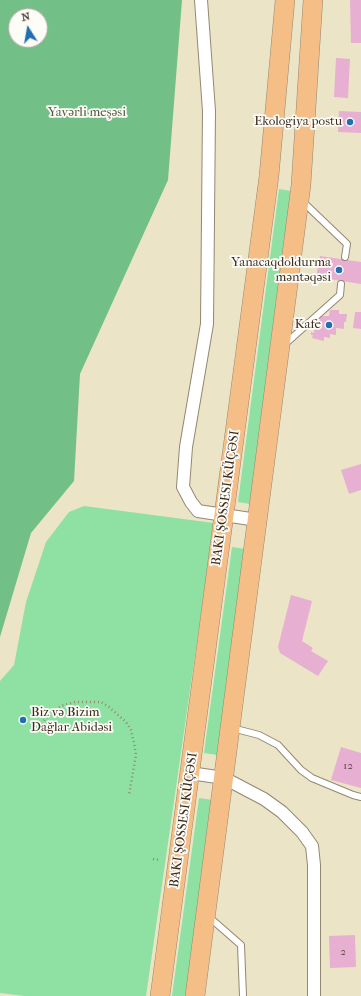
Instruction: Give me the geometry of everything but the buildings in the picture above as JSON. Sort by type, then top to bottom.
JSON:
[{"type":"main road","points":[[160,996],[269,176],[285,0]]},
{"type":"main road","points":[[195,996],[300,199],[313,0]]},
{"type":"street","points":[[200,0],[209,111],[207,324],[186,447],[183,487],[190,502],[198,511],[257,520]]},
{"type":"street","points":[[190,773],[224,778],[264,799],[282,812],[302,832],[312,846],[314,865],[314,996]]},
{"type":"lane","points":[[300,199],[347,244],[345,257]]},
{"type":"lane","points":[[280,349],[340,295],[341,284]]},
{"type":"lane","points":[[230,728],[259,735],[278,745],[301,770],[312,778],[361,797]]},
{"type":"lane","points":[[206,914],[241,945],[243,996]]},
{"type":"path","points":[[38,731],[45,719],[62,706],[75,702],[100,702],[109,707],[126,722],[131,730],[134,743],[136,755],[129,795]]},
{"type":"path","points":[[152,859],[160,860]]},
{"type":"green space","name":"Yavərli meşəsi","points":[[0,0],[182,0],[168,180],[80,374],[74,481],[31,533],[0,637]]},
{"type":"green space","points":[[279,189],[291,191],[250,504],[238,502]]},
{"type":"green space","points":[[84,506],[214,523],[146,996],[24,996],[0,993],[0,681],[14,665],[26,602],[46,542],[69,512]]},
{"type":"green space","points":[[232,547],[245,549],[217,755],[204,753]]},
{"type":"green space","points":[[199,798],[213,800],[187,996],[172,996]]},
{"type":"place","name":"Ekologiya postu","points":[[350,122]]},
{"type":"place","name":"Yanacaqdoldurma məntəqəsi","points":[[339,270]]},
{"type":"place","name":"Kafe","points":[[329,325]]},
{"type":"place","name":"Biz və Bizim Dağlar Abidəsi","points":[[23,720]]}]
